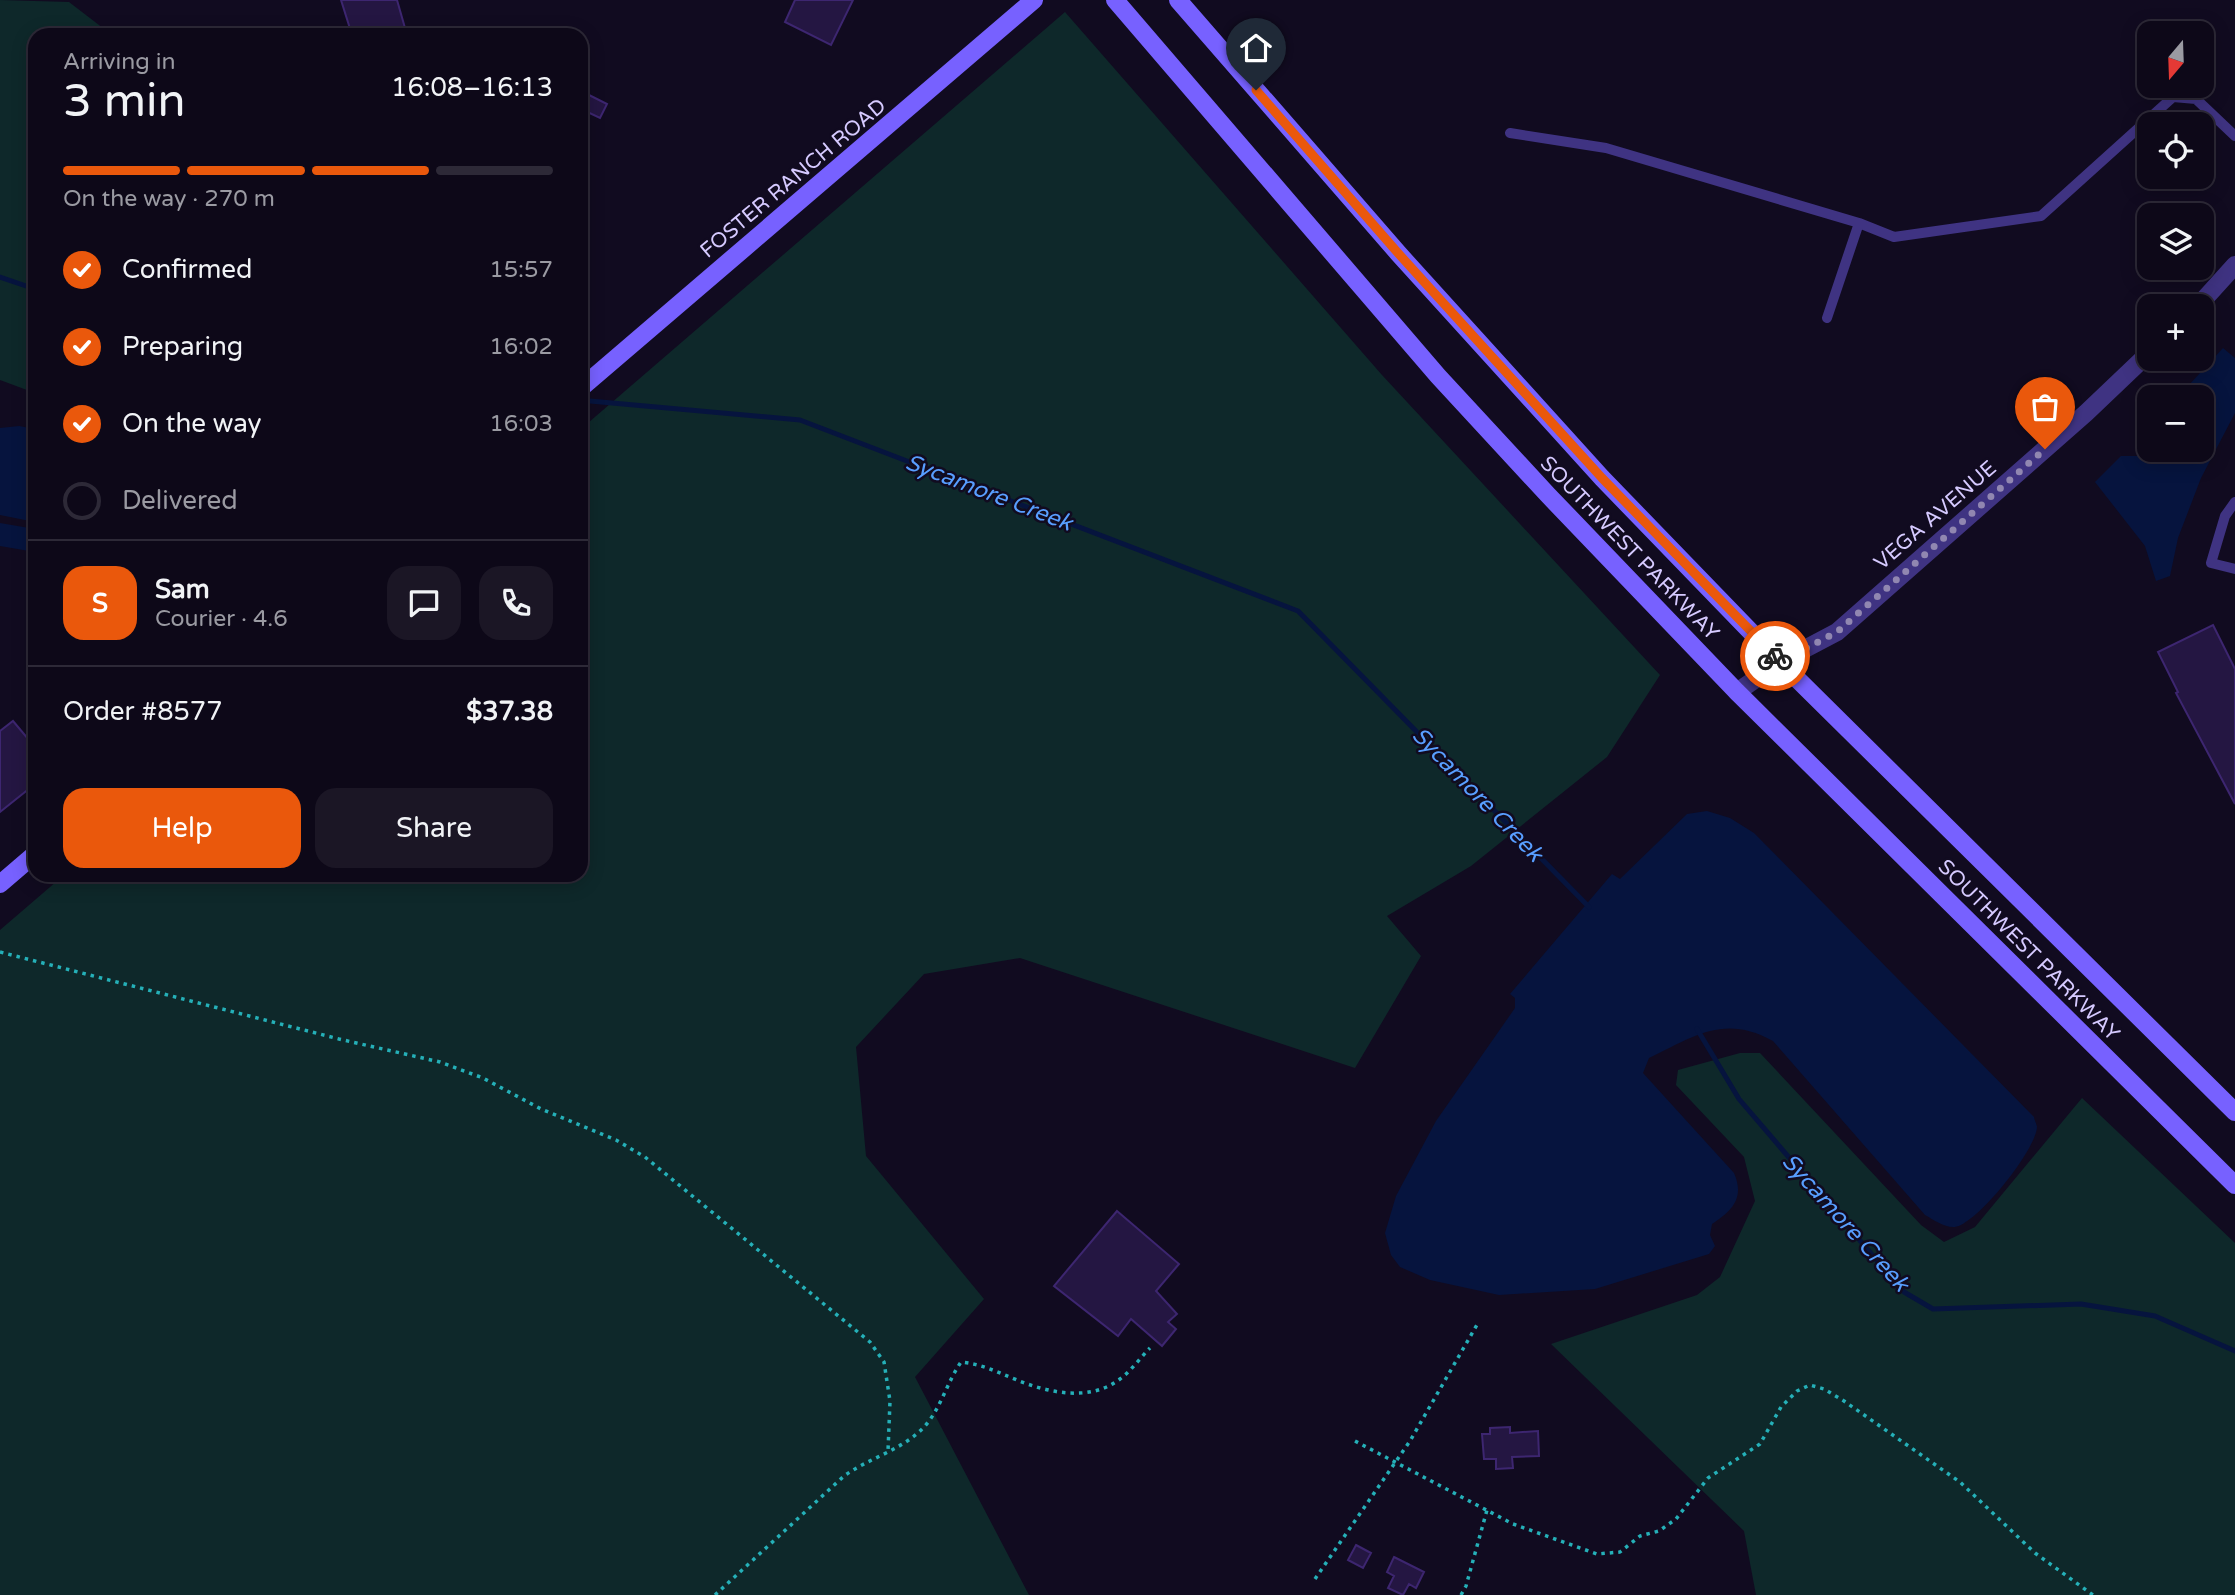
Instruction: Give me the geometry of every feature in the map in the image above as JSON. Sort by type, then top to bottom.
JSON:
[{"type":"main road","name":"FOSTER RANCH ROAD","points":[[588,382],[1034,0]]},
{"type":"main road","name":"SOUTHWEST PARKWAY","points":[[1115,0],[1438,376],[1737,692],[2235,1185]]},
{"type":"main road","name":"SOUTHWEST PARKWAY","points":[[1178,0],[1398,253],[1584,458],[1780,662],[2235,1112]]},
{"type":"main road","points":[[0,884],[28,860]]},
{"type":"street","points":[[2209,294],[2235,265]]},
{"type":"street","name":"VEGA AVENUE","points":[[1737,692],[1780,662],[1837,632],[2076,422],[2137,364]]},
{"type":"lane","points":[[1510,133],[1606,148],[1859,223],[1894,237],[2041,216],[2173,97],[2196,99],[2235,136]]},
{"type":"lane","points":[[1827,318],[1859,223]]},
{"type":"lane","points":[[2235,502],[2225,516],[2211,563],[2235,569]]},
{"type":"path","points":[[0,952],[339,1040],[440,1062],[483,1078],[541,1109],[615,1140],[645,1157],[870,1342],[884,1362],[890,1401],[888,1451]]},
{"type":"path","points":[[1315,1579],[1396,1461],[1478,1323]]},
{"type":"path","points":[[715,1595],[844,1476],[865,1461],[910,1440],[925,1426],[961,1362],[980,1363],[1020,1381],[1075,1395],[1101,1390],[1120,1379],[1150,1348]]},
{"type":"path","points":[[1355,1441],[1513,1524],[1597,1554],[1620,1552],[1640,1536],[1660,1531],[1676,1519],[1708,1478],[1760,1444],[1780,1407],[1797,1391],[1810,1384],[1844,1401],[1960,1482],[2035,1553],[2093,1595]]},
{"type":"path","points":[[1461,1595],[1466,1586],[1487,1510]]},
{"type":"green space","points":[[0,0],[69,2],[103,28],[28,28],[28,390],[0,380]]},
{"type":"green space","points":[[1065,12],[1382,375],[1660,675],[1607,757],[1471,866],[1387,916],[1421,956],[1355,1068],[1020,958],[924,974],[856,1047],[866,1156],[984,1299],[915,1377],[1029,1595],[0,1595],[0,930],[56,882],[588,882],[588,423]]},
{"type":"green space","points":[[1740,1053],[1760,1053],[1921,1225],[1944,1242],[1975,1227],[2082,1098],[2235,1243],[2235,1595],[1756,1595],[1744,1531],[1551,1344],[1697,1295],[1720,1277],[1755,1201],[1744,1157],[1676,1085],[1678,1070]]},
{"type":"water","points":[[2223,348],[2235,358],[2235,413],[2214,453],[2214,385],[2189,385],[2202,371],[2214,371],[2214,358]]},
{"type":"water","points":[[0,428],[28,428],[28,521],[0,515]]},
{"type":"water","points":[[2121,456],[2137,456],[2137,462],[2209,462],[2178,538],[2170,576],[2156,581],[2145,546],[2095,482]]},
{"type":"water","points":[[0,523],[28,528],[28,551],[0,546]]},
{"type":"water","points":[[1707,811],[1730,818],[1754,833],[2034,1117],[2037,1127],[2027,1152],[2004,1184],[1977,1213],[1965,1223],[1955,1227],[1947,1226],[1925,1215],[1773,1041],[1739,1029],[1710,1031],[1649,1058],[1643,1073],[1734,1173],[1737,1197],[1731,1209],[1712,1224],[1710,1235],[1715,1246],[1709,1254],[1595,1289],[1499,1295],[1430,1280],[1400,1267],[1391,1255],[1385,1233],[1396,1196],[1436,1121],[1515,1008],[1515,998],[1510,994],[1612,874],[1620,879],[1687,814]]},
{"type":"building","points":[[341,0],[397,0],[405,28],[350,28]]},
{"type":"building","points":[[795,0],[853,0],[831,45],[785,22]]},
{"type":"building","points":[[588,94],[607,104],[600,118],[588,112]]},
{"type":"building","points":[[2213,625],[2235,669],[2235,804],[2176,693],[2178,692],[2158,652]]},
{"type":"building","points":[[13,721],[28,739],[28,790],[0,812],[0,731]]},
{"type":"building","points":[[1117,1211],[1179,1264],[1156,1291],[1177,1314],[1168,1322],[1176,1329],[1162,1346],[1131,1319],[1118,1336],[1054,1286]]},
{"type":"building","points":[[1510,1427],[1510,1433],[1538,1431],[1539,1456],[1512,1457],[1513,1468],[1496,1469],[1496,1459],[1484,1459],[1482,1434],[1490,1434],[1490,1428]]},
{"type":"building","points":[[1356,1545],[1371,1553],[1363,1568],[1348,1560]]},
{"type":"building","points":[[1394,1557],[1424,1572],[1416,1588],[1409,1584],[1403,1595],[1388,1588],[1394,1576],[1387,1572]]},
{"type":"waterway","name":"Sycamore Creek","points":[[0,277],[28,287]]},
{"type":"waterway","name":"Sycamore Creek","points":[[590,401],[800,420],[1298,611],[1589,907]]},
{"type":"waterway","name":"Sycamore Creek","points":[[1697,1029],[1739,1099],[1904,1292],[1933,1309],[2081,1304],[2155,1316],[2235,1351]]},
{"type":"way so far","points":[[1775,656],[1780,662],[1837,632],[2045,449]]},
{"type":"route","points":[[1256,90],[1398,253],[1602,478],[1775,656]]}]
